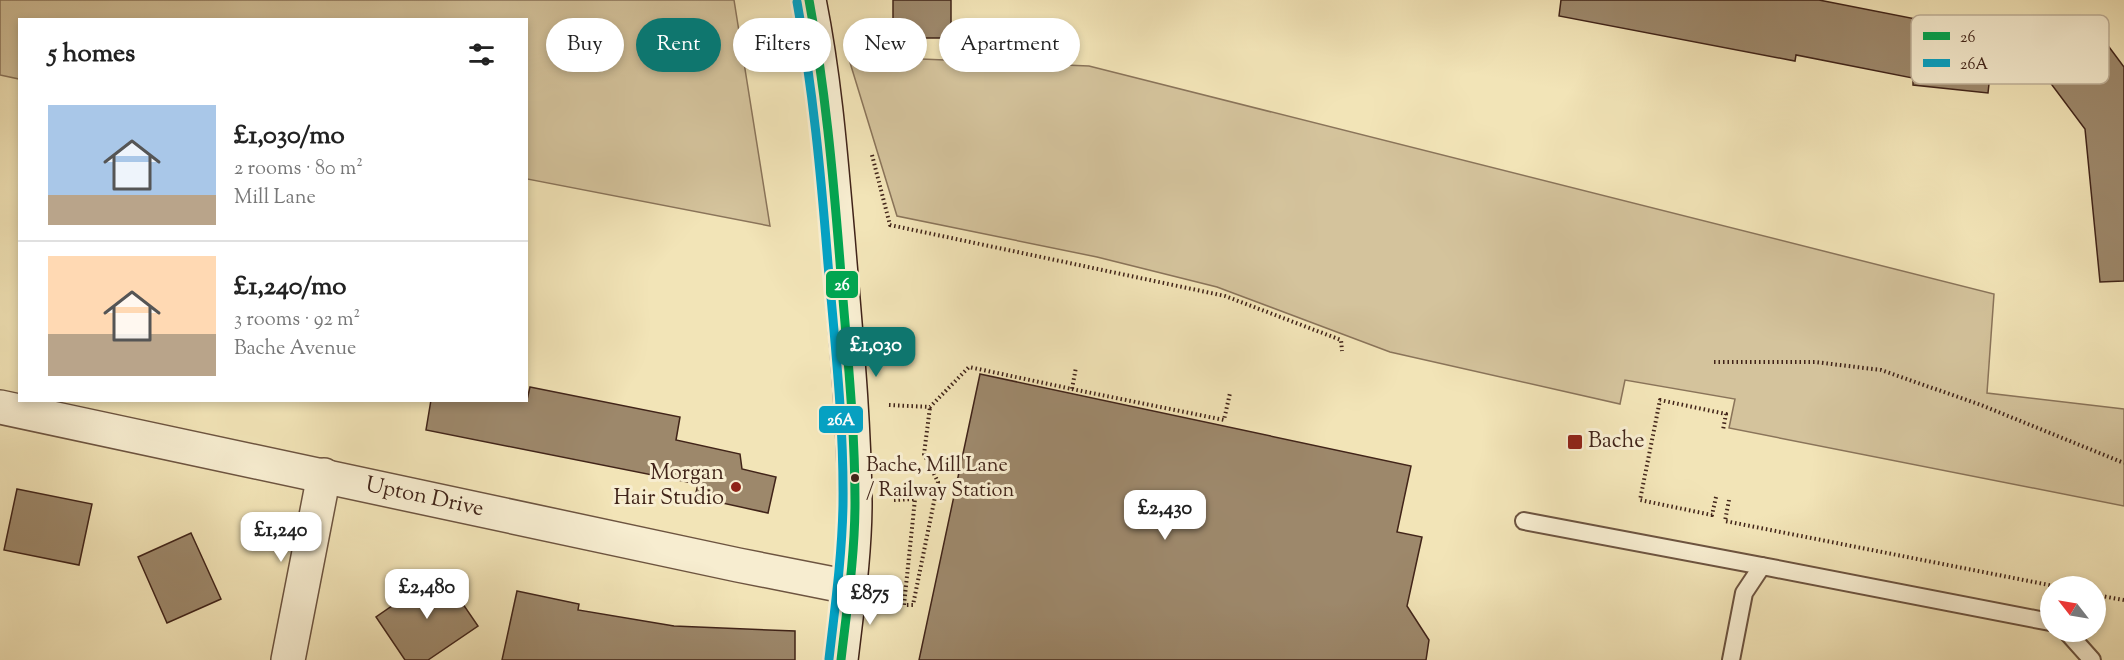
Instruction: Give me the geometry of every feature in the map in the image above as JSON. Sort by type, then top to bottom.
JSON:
[{"type":"street","points":[[809,0],[819,47],[852,402],[855,503],[841,660]]},
{"type":"street","name":"Upton Drive","points":[[0,407],[849,587]]},
{"type":"street","points":[[288,660],[324,475]]},
{"type":"lane","points":[[1524,521],[2040,620]]},
{"type":"lane","points":[[1731,660],[1744,593],[1762,566]]},
{"type":"lane","points":[[2076,642],[2092,660]]},
{"type":"path","points":[[870,148],[890,225],[1225,296],[1341,340],[1342,351]]},
{"type":"path","points":[[1714,362],[1815,363],[1881,370],[1981,405],[2124,464]]},
{"type":"path","points":[[855,503],[915,499],[904,605],[914,605],[938,482],[924,454],[930,407],[969,367],[1224,420],[1230,393]]},
{"type":"path","points":[[1072,388],[1077,367]]},
{"type":"path","points":[[1716,497],[1712,515],[1640,500],[1660,400],[1726,414],[1722,430]]},
{"type":"path","points":[[852,402],[930,407]]},
{"type":"path","points":[[1729,500],[1725,521],[2040,583]]},
{"type":"path","points":[[2106,597],[2124,600]]},
{"type":"shaded area","points":[[0,0],[734,0],[737,18],[733,18],[733,72],[745,72],[770,226],[528,179],[528,18],[18,18],[18,79],[0,75]]},
{"type":"shaded area","points":[[927,59],[939,60],[939,72],[1080,72],[1080,66],[1089,66],[1994,294],[1987,393],[2124,409],[2124,506],[1729,428],[1735,399],[1625,380],[1620,404],[1390,352],[1217,287],[1097,257],[897,216],[853,72],[927,72]]},
{"type":"building","points":[[893,0],[951,0],[951,18],[939,18],[939,38],[927,38],[927,18],[893,18]]},
{"type":"building","points":[[1561,0],[1819,0],[1911,18],[1911,78],[1796,55],[1795,61],[1559,16]]},
{"type":"building","points":[[2109,47],[2124,67],[2124,281],[2100,282],[2085,129],[2051,84],[2109,84]]},
{"type":"building","points":[[1913,84],[1989,84],[1988,93]]},
{"type":"building","points":[[980,374],[1411,466],[1397,532],[1422,537],[1407,606],[1429,640],[1426,660],[919,660]]},
{"type":"building","points":[[530,387],[680,417],[676,440],[740,454],[742,469],[776,477],[768,513],[695,497],[698,484],[426,430],[431,402],[528,402]]},
{"type":"building","points":[[17,489],[92,504],[79,565],[4,550]]},
{"type":"building","points":[[191,533],[221,599],[167,623],[138,557]]},
{"type":"building","points":[[441,572],[478,626],[428,660],[405,660],[376,617]]},
{"type":"building","points":[[517,591],[579,604],[578,610],[674,626],[795,631],[795,660],[502,660]]},
{"type":"transit line","name":"26","points":[[809,0],[820,65],[831,163],[854,442],[854,542],[841,660]]},
{"type":"transit line","name":"26A","points":[[797,2],[808,67],[819,165],[841,414],[843,505],[838,582],[829,659]]},
{"type":"place","name":"Bache","points":[[1575,442]]},
{"type":"place","name":"Bache, Mill Lane / Railway Station","points":[[855,478]]},
{"type":"place","name":"Morgan Hair Studio","points":[[736,487]]}]
